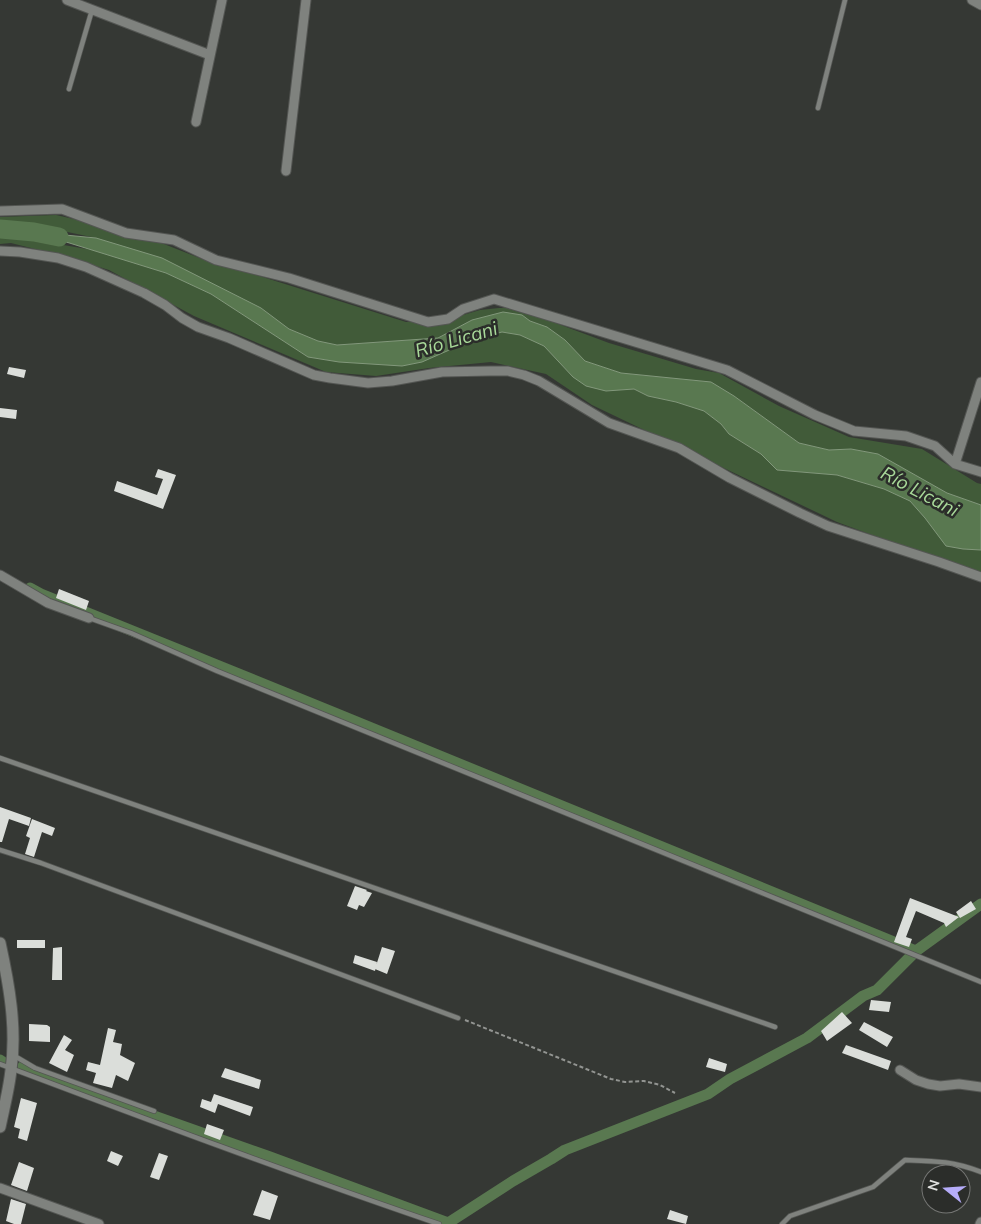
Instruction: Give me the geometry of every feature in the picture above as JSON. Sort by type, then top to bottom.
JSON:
[{"type":"main road","points":[[0,943],[12,1013],[13,1034],[12,1068],[0,1127]]},
{"type":"street","points":[[67,0],[210,54]]},
{"type":"street","points":[[196,122],[222,0]]},
{"type":"street","points":[[286,171],[306,0]]},
{"type":"street","points":[[972,0],[981,4]]},
{"type":"street","points":[[0,211],[62,209],[126,232],[174,240],[216,260],[289,278],[428,322],[448,319],[463,309],[494,299],[727,370],[815,415],[854,431],[906,436],[935,446],[955,464],[981,472]]},
{"type":"street","points":[[0,251],[58,258],[86,267],[144,293],[182,318],[198,326],[322,376],[368,383],[392,381],[442,372],[490,371],[524,375],[539,381],[609,423],[680,448],[730,478],[828,526],[981,577]]},
{"type":"street","points":[[955,464],[981,382]]},
{"type":"street","points":[[0,575],[48,603],[89,618]]},
{"type":"street","points":[[900,1070],[916,1080],[928,1084],[940,1086],[959,1084],[981,1088]]},
{"type":"street","points":[[0,1188],[99,1224]]},
{"type":"lane","points":[[818,108],[845,0]]},
{"type":"lane","points":[[69,89],[92,10]]},
{"type":"lane","points":[[89,618],[131,633],[216,671],[981,982]]},
{"type":"lane","points":[[0,758],[775,1027]]},
{"type":"lane","points":[[0,850],[50,866],[458,1018]]},
{"type":"lane","points":[[12,1055],[35,1068],[154,1111]]},
{"type":"lane","points":[[0,1064],[303,1177],[439,1224]]},
{"type":"lane","points":[[782,1224],[790,1216],[873,1187],[905,1160],[950,1162],[981,1172]]},
{"type":"path","points":[[458,1018],[611,1079],[625,1082],[644,1081],[660,1085],[675,1093]]},
{"type":"shaded area","points":[[56,215],[136,233],[202,259],[406,322],[439,322],[480,310],[499,308],[512,308],[529,313],[609,343],[696,369],[719,373],[779,406],[849,437],[922,449],[981,484],[981,505],[947,493],[878,454],[851,449],[829,450],[799,443],[734,396],[711,382],[621,373],[585,361],[565,340],[547,327],[530,321],[522,315],[472,320],[438,338],[337,345],[318,341],[289,329],[261,308],[96,238],[39,226],[0,225],[0,217]]},
{"type":"shaded area","points":[[0,236],[93,250],[166,273],[211,294],[308,357],[339,362],[368,363],[502,332],[520,335],[544,346],[573,377],[606,391],[634,389],[648,396],[704,411],[721,424],[729,434],[761,454],[777,470],[837,475],[884,489],[910,501],[937,534],[963,549],[981,550],[981,573],[945,562],[837,522],[592,405],[546,374],[491,362],[429,368],[376,376],[326,372],[194,316],[109,270],[11,243],[0,244]]},
{"type":"water","name":"Río Licani","points":[[34,232],[96,238],[162,258],[261,308],[289,329],[318,341],[337,345],[438,338],[472,320],[503,312],[522,315],[530,321],[547,327],[565,340],[585,361],[621,373],[711,382],[734,396],[799,443],[829,450],[851,449],[878,454],[947,493],[981,505],[981,550],[946,546],[910,501],[884,489],[837,475],[777,470],[761,454],[729,434],[721,424],[704,411],[648,396],[634,389],[606,391],[586,386],[573,377],[544,346],[520,335],[502,332],[472,340],[422,362],[402,366],[339,362],[308,357],[211,294],[166,273]]},
{"type":"building","points":[[9,367],[26,370],[24,378],[7,374]]},
{"type":"building","points":[[0,408],[17,410],[16,419],[0,417]]},
{"type":"building","points":[[158,469],[176,475],[163,509],[114,491],[117,481],[157,495],[163,479],[155,477]]},
{"type":"building","points":[[59,589],[89,601],[86,610],[56,598]]},
{"type":"building","points":[[0,807],[31,818],[29,826],[9,819],[2,842],[0,842]]},
{"type":"building","points":[[32,819],[55,828],[52,836],[42,832],[34,857],[25,854],[30,838],[26,836]]},
{"type":"building","points":[[355,886],[372,893],[364,907],[359,905],[357,910],[347,906]]},
{"type":"building","points":[[910,898],[959,917],[946,927],[944,923],[916,911],[906,937],[912,939],[909,947],[894,942]]},
{"type":"building","points":[[971,901],[976,909],[960,918],[956,912]]},
{"type":"building","points":[[17,940],[45,940],[45,948],[17,948]]},
{"type":"building","points":[[62,947],[62,980],[52,980],[53,948]]},
{"type":"building","points":[[382,947],[395,951],[387,974],[375,969]]},
{"type":"building","points":[[355,955],[377,962],[375,971],[353,963]]},
{"type":"building","points":[[871,1000],[891,1002],[889,1012],[869,1010]]},
{"type":"building","points":[[842,1012],[852,1023],[827,1041],[821,1031]]},
{"type":"building","points":[[864,1022],[893,1037],[887,1047],[859,1030]]},
{"type":"building","points":[[29,1024],[47,1025],[50,1027],[50,1042],[29,1041]]},
{"type":"building","points":[[108,1028],[116,1030],[113,1042],[122,1044],[120,1055],[135,1063],[128,1081],[116,1075],[112,1088],[93,1083],[96,1073],[86,1070],[88,1062],[100,1065]]},
{"type":"building","points":[[64,1035],[72,1040],[65,1050],[74,1055],[67,1072],[49,1063]]},
{"type":"building","points":[[846,1045],[891,1061],[888,1070],[842,1053]]},
{"type":"building","points":[[709,1058],[727,1064],[725,1072],[706,1067]]},
{"type":"building","points":[[225,1068],[261,1080],[259,1089],[221,1077]]},
{"type":"building","points":[[214,1094],[253,1107],[250,1116],[218,1104],[215,1113],[200,1107],[202,1099],[211,1102]]},
{"type":"building","points":[[21,1098],[37,1103],[27,1141],[18,1138],[20,1129],[14,1127]]},
{"type":"building","points":[[207,1124],[224,1130],[220,1140],[204,1134]]},
{"type":"building","points":[[111,1151],[123,1156],[118,1166],[107,1161]]},
{"type":"building","points":[[159,1153],[168,1156],[159,1180],[150,1177]]},
{"type":"building","points":[[19,1162],[34,1168],[27,1191],[11,1185]]},
{"type":"building","points":[[262,1190],[278,1196],[270,1220],[253,1215]]},
{"type":"building","points":[[11,1199],[26,1204],[21,1224],[6,1221]]},
{"type":"building","points":[[670,1210],[688,1216],[686,1224],[667,1219]]},
{"type":"waterway","name":"Río Licani","points":[[0,229],[34,232],[59,237]]},
{"type":"waterway","points":[[30,588],[916,951],[981,904]]},
{"type":"waterway","points":[[23,1066],[38,1075],[270,1157],[448,1223],[565,1150],[708,1094],[730,1079],[807,1038],[863,996],[877,990],[916,951]]}]
